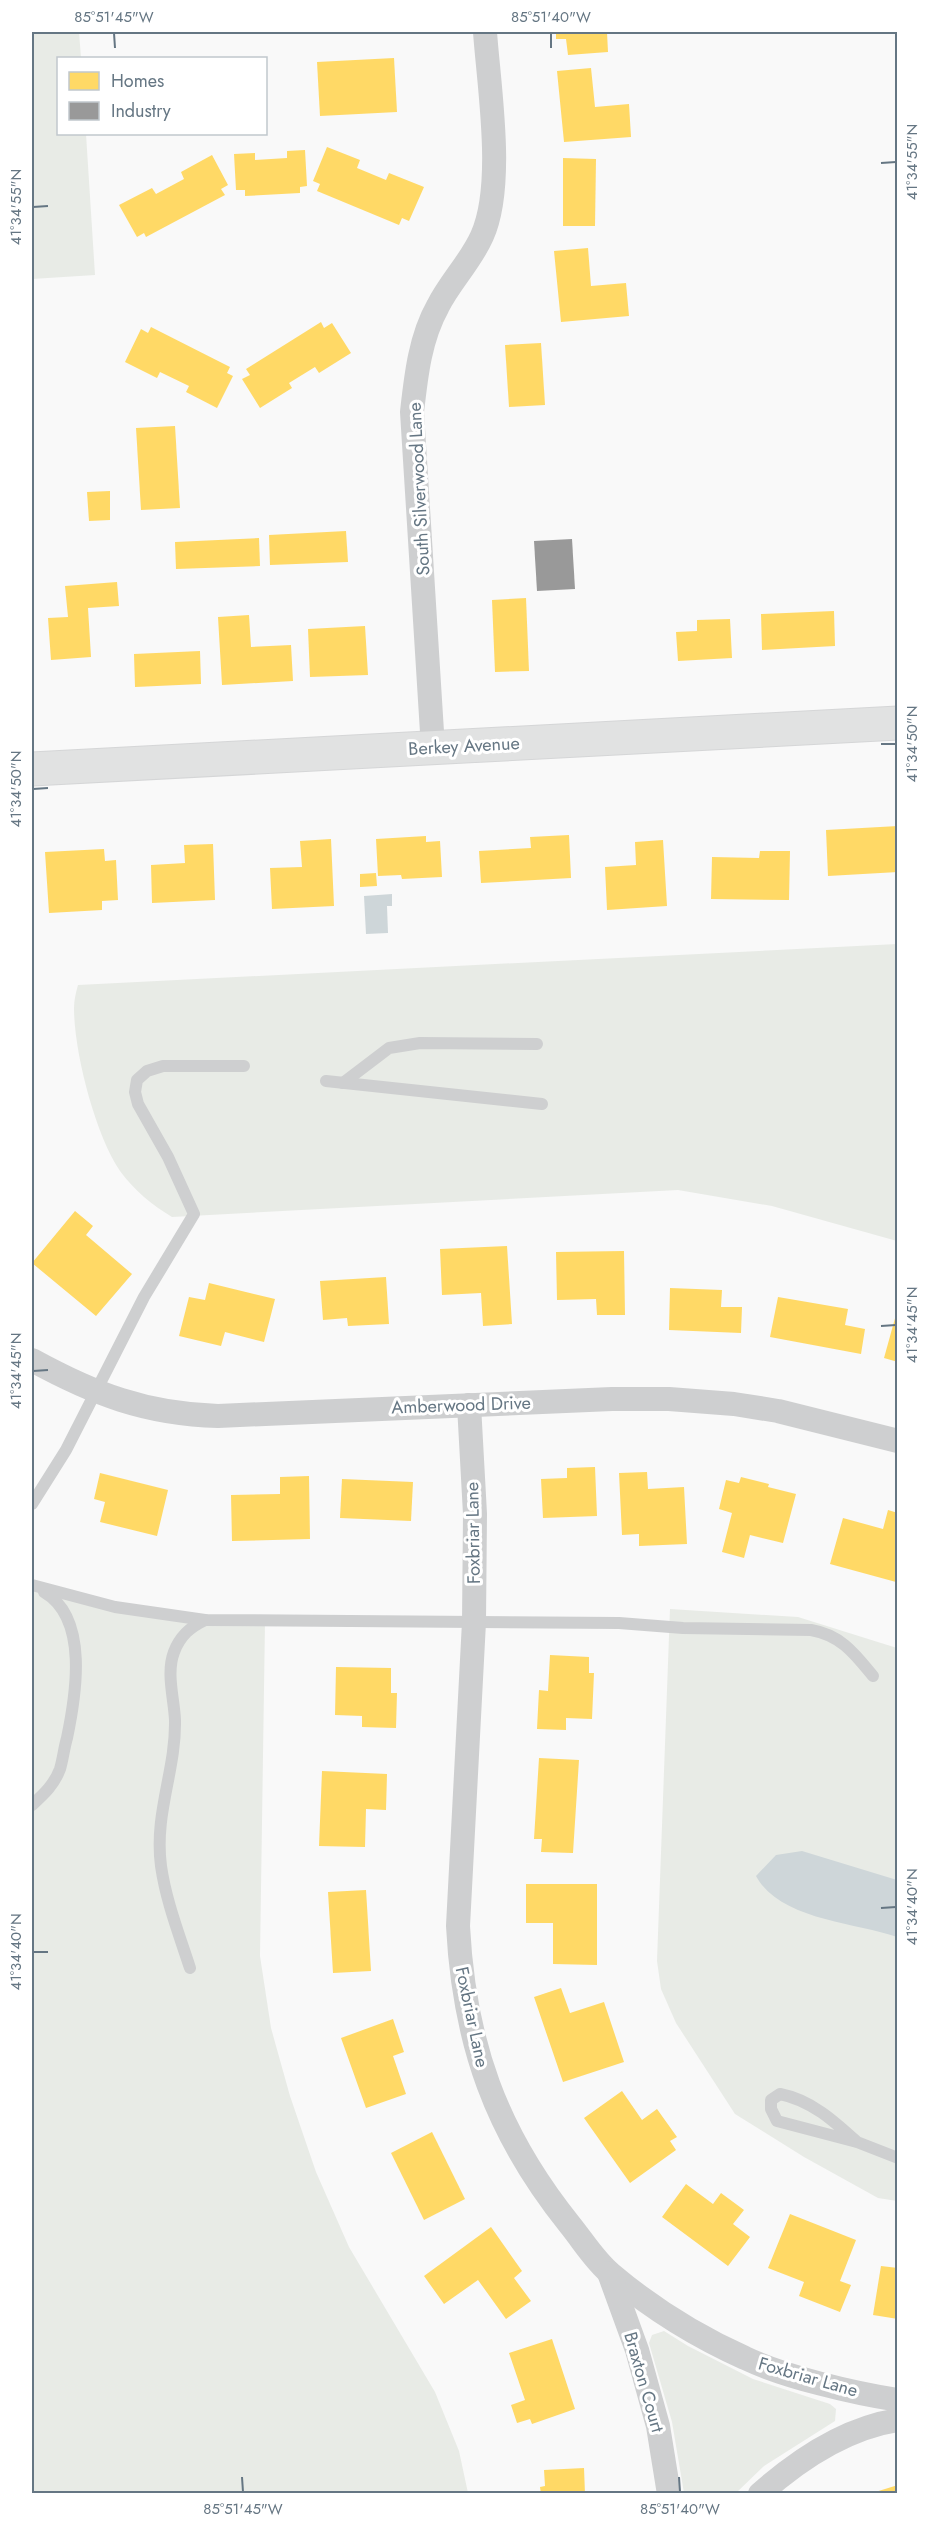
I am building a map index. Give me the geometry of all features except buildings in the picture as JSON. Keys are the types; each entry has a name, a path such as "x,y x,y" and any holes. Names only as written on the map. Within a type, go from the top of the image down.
{"street":[{"name":"South Silverwood Lane","path":"433,748 412,412 416,373 425,336 437,306 482,236 490,206 494,180 485,32"},
{"name":"Berkey Avenue","path":"32,769 897,723"},
{"name":"Amberwood Drive","path":"32,1360 95,1391 160,1411 193,1415 218,1416 612,1399 701,1400 778,1411 897,1441"},
{"name":"Foxbriar Lane","path":"469,1405 475,1514 474,1622 458,1926 460,1970 469,2018 483,2070 501,2117 523,2160 550,2200 609,2273 651,2304 746,2359 806,2379 897,2400"},
{"name":"Braxton Court","path":"609,2273 637,2350 658,2426 669,2493"},
{"path":"760,2493 814,2452 847,2436 897,2420"}],"lane":[{"path":"342,1083 388,1048 420,1043 537,1044"},
{"path":"32,1504 66,1450 144,1297 194,1214 168,1157 138,1104 135,1092 137,1080 147,1071 163,1066 244,1066"},
{"path":"326,1081 542,1104"},
{"path":"32,1585 115,1608 205,1620 619,1623 683,1628 811,1630 827,1633 850,1647 873,1676"},
{"path":"32,1585 54,1598 63,1611 73,1636 76,1669 71,1719 60,1769 48,1791 32,1805"},
{"path":"190,1968 166,1892 161,1864 159,1829 174,1741 175,1721 171,1680 173,1654 180,1638 192,1626 205,1620"},
{"path":"857,2142 819,2110 798,2097 780,2094 771,2100 771,2109 777,2121 857,2142 897,2158"}],"shaded area":[{"path":"32,32 79,32 81,57 57,57 57,135 86,135 95,275 32,279"},
{"path":"392,894 392,906 387,906 388,933 366,934 364,896"},
{"path":"897,944 897,1241 772,1206 678,1190 172,1217 137,1191 125,1178 111,1155 94,1115 82,1069 75,1026 74,1005 78,985"},
{"path":"32,1585 115,1607 265,1622 260,1956 271,2028 290,2096 316,2172 349,2247 435,2392 459,2451 468,2493 32,2493"},
{"path":"670,1609 798,1617 897,1648 897,2201 878,2198 804,2157 735,2114 676,2023 661,1989 657,1961"},
{"path":"802,1851 897,1880 897,1937 800,1911 767,1891 756,1876 776,1855"},
{"path":"664,2331 688,2346 753,2379 830,2404 836,2409 835,2421 764,2466 736,2493 684,2493 672,2422 649,2343 652,2335"}]}
